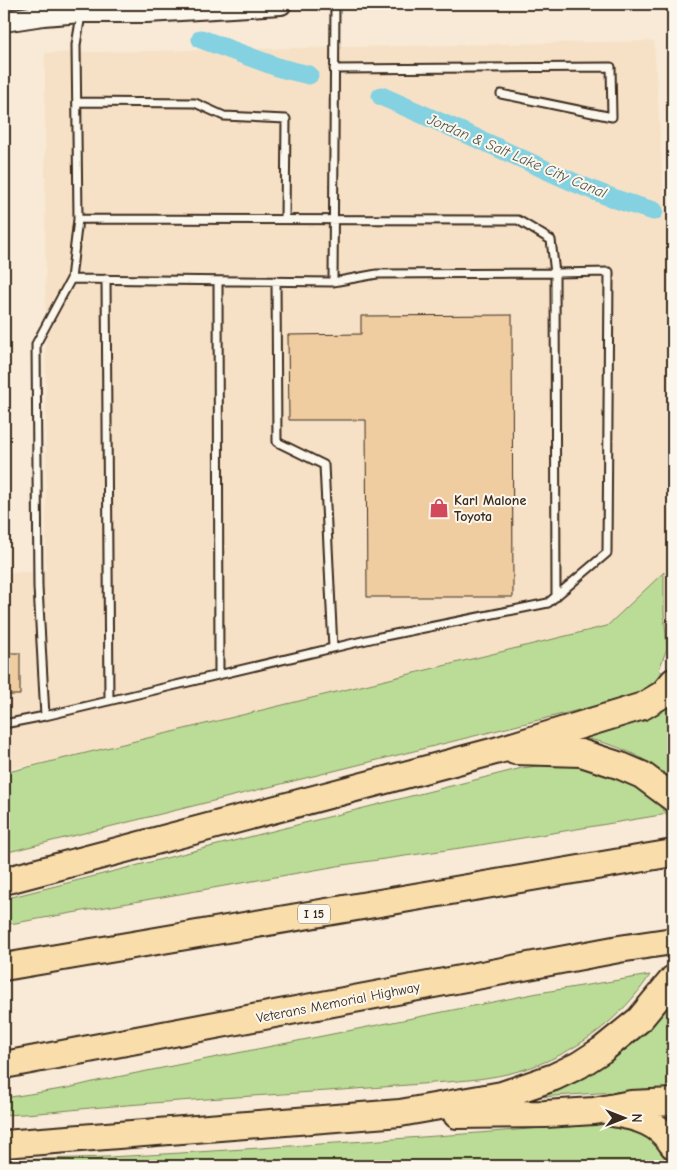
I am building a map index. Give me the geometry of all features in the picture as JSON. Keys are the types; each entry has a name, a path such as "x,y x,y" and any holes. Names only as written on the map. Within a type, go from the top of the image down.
{"highway":[{"path":"4,881 499,750 643,706 663,694 673,682"},
{"path":"499,750 581,753 642,775 673,798"},
{"name":"I 15","path":"4,967 673,853"},
{"name":"Veterans Memorial Highway","path":"4,1065 619,949 673,941"},
{"path":"4,1144 400,1113 502,1095 528,1087 571,1069 602,1050 621,1036 644,1014 673,980"},
{"path":"400,1113 497,1115 594,1111 631,1104 673,1102"},
{"path":"594,1111 642,1119 661,1130 673,1145"}],"main road":[{"path":"4,21 42,15 82,12 147,12 281,4"}],"lane":[{"path":"333,282 335,4"},
{"path":"45,716 38,587 36,344 71,278 78,219 76,45 82,12"},
{"path":"334,69 611,67 612,117 501,94"},
{"path":"76,102 195,104 224,116 286,119 284,219"},
{"path":"78,219 518,220 551,240 555,273 556,597"},
{"path":"4,724 333,648 548,603 607,553 609,272 377,274 333,282 71,278"},
{"path":"106,279 109,701"},
{"path":"218,281 219,675"},
{"path":"276,281 277,442 324,466 333,648"}],"shaded area":[{"path":"654,41 672,324 673,641 4,770 4,573 46,571 45,53"}],"green space":[{"path":"664,572 664,612 667,648 659,670 663,673 651,686 631,697 4,853 4,773 607,626"},
{"path":"673,696 673,780 649,763 625,750 599,741 569,736"},
{"path":"552,764 585,767 615,776 642,792 667,814 474,846 343,865 4,925 4,899 522,768"},
{"path":"650,975 625,1007 594,1034 559,1055 510,1073 447,1082 4,1115 4,1098 68,1088 538,993"},
{"path":"673,994 673,1088 539,1097 538,1095"},
{"path":"613,1124 649,1135 665,1153 664,1160 666,1166 4,1166 4,1161 204,1152"}],"building":[{"name":"Karl Malone Toyota","path":"512,315 513,597 367,597 366,420 289,420 288,335 361,334 361,316"},
{"path":"4,653 20,653 20,695 4,695"}],"waterway":[{"name":"Jordan & Salt Lake City Canal","path":"201,39 280,68 309,75"},
{"name":"Jordan & Salt Lake City Canal","path":"381,96 572,182 612,198 654,211"}],"place":[{"name":"Karl Malone Toyota","path":"439,508"}]}
